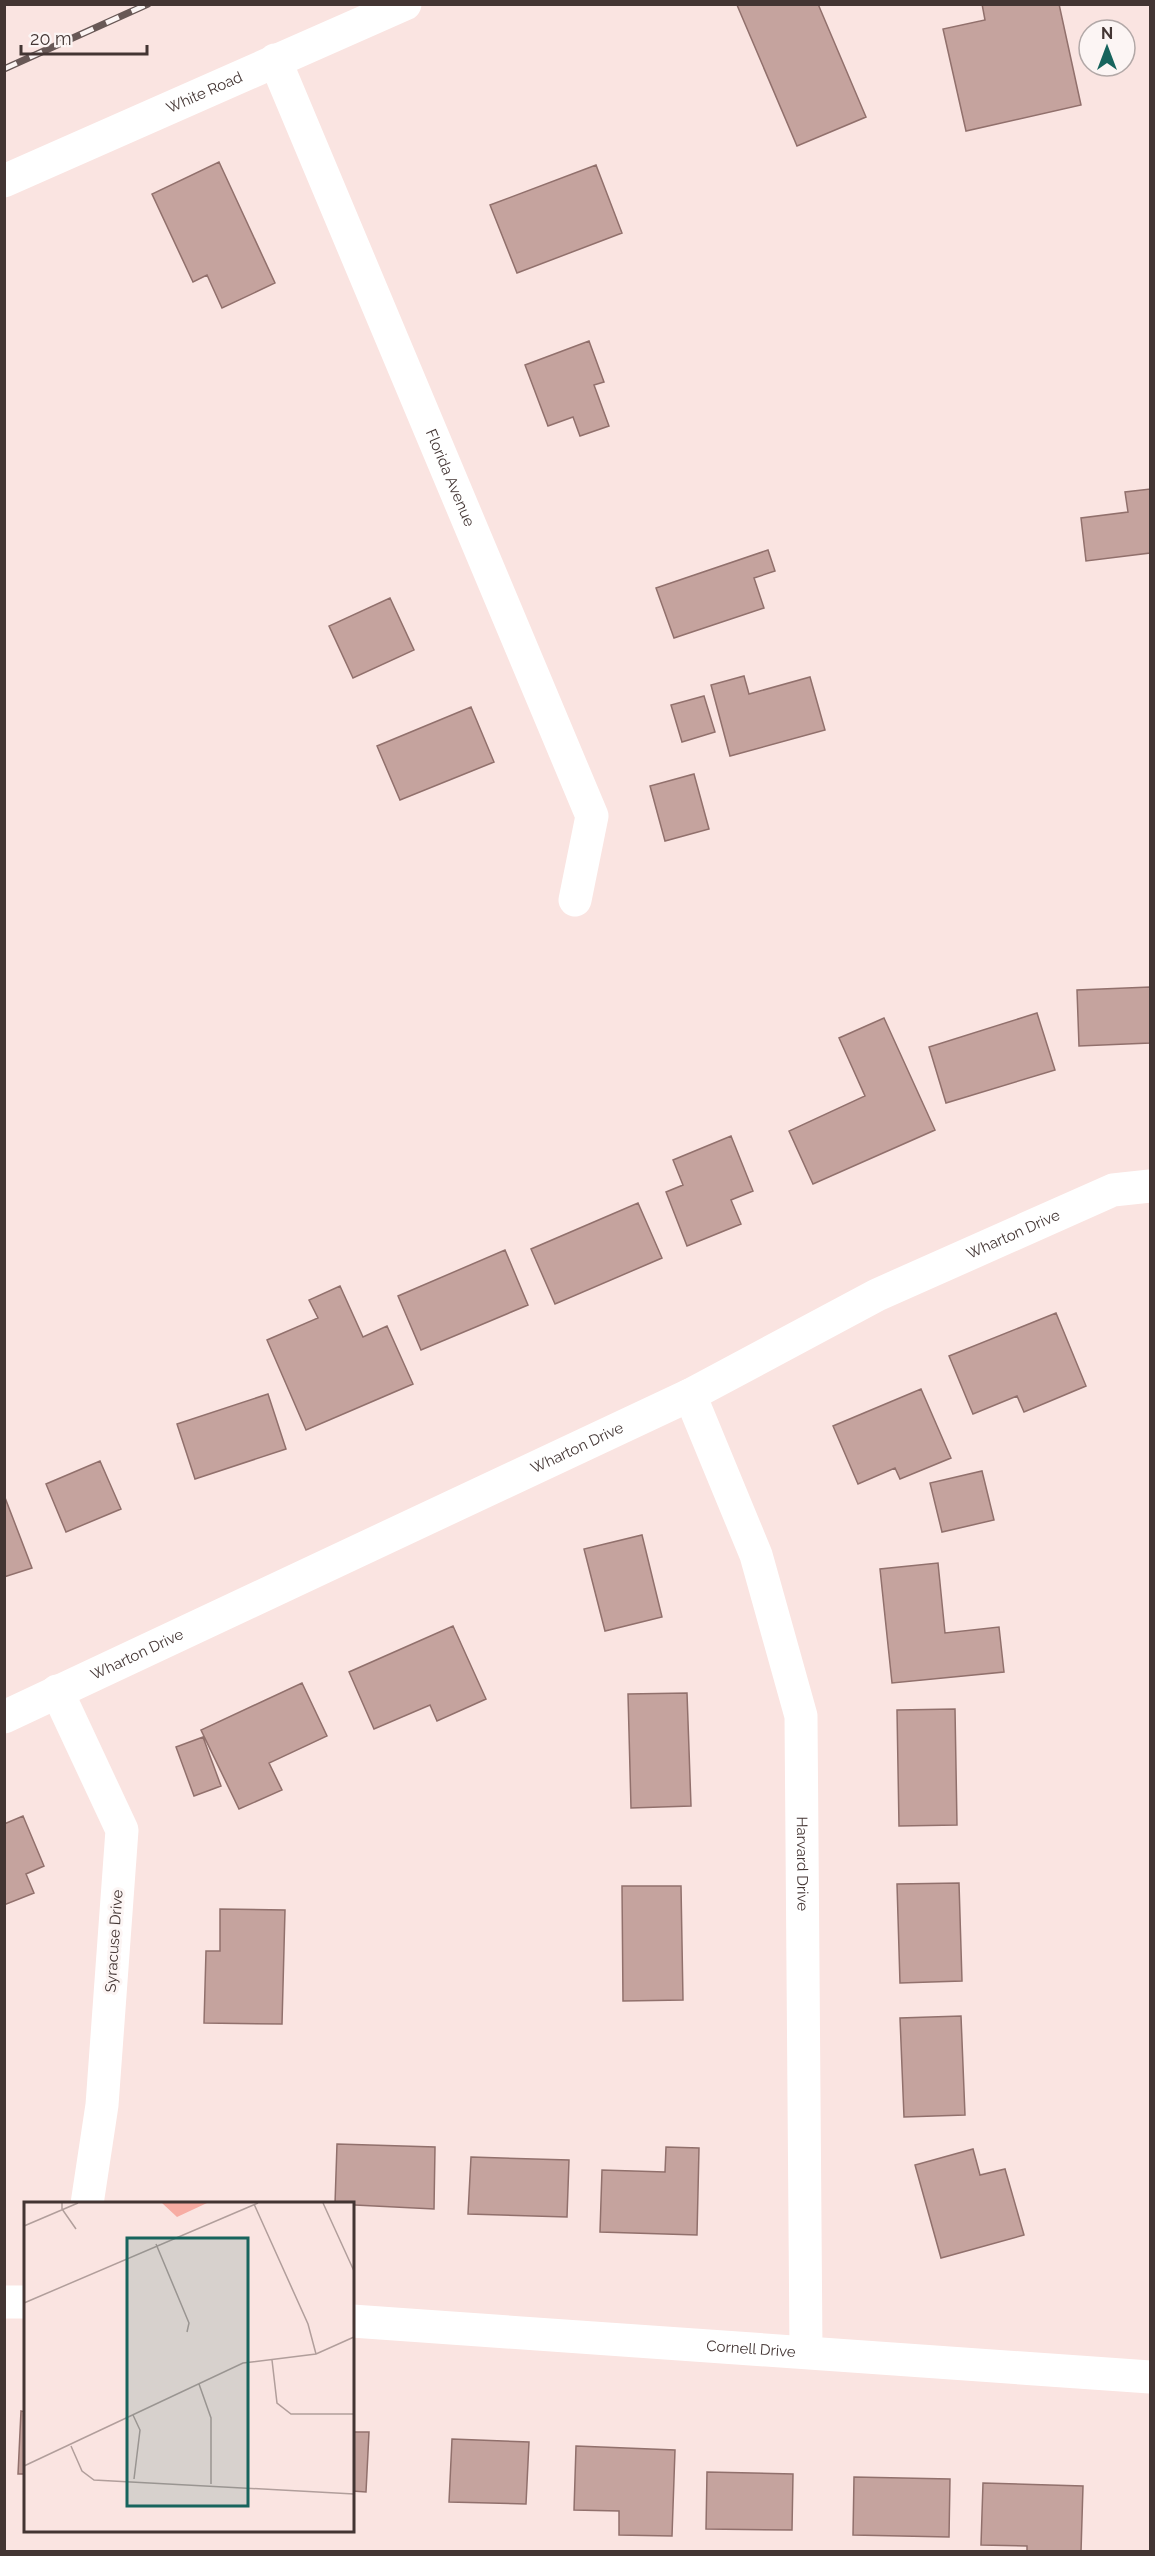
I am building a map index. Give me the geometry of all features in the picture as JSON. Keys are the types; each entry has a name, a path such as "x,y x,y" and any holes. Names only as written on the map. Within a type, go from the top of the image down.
{"street":[{"name":"White Road","path":"4,181 405,4"},
{"name":"Florida Avenue","path":"275,60 592,816 575,900"},
{"name":"Wharton Drive","path":"4,1717 690,1395 877,1295 1113,1190 1150,1186"},
{"name":"Harvard Drive","path":"690,1395 756,1555 801,1716 806,2351"},
{"name":"Syracuse Drive","path":"57,1691 122,1830 102,2105 87,2202"},
{"path":"4,2302 24,2302"},
{"name":"Cornell Drive","path":"354,2321 806,2351 1150,2377"}],"building":[{"path":"818,4 866,117 797,146 737,5"},
{"path":"982,4 1059,4 1081,105 966,131 943,29 985,20"},
{"path":"219,162 275,283 222,308 207,275 193,282 152,194"},
{"path":"596,165 622,233 517,273 490,205"},
{"path":"589,341 604,382 594,385 609,426 580,436 573,417 548,426 525,365"},
{"path":"1150,489 1150,553 1086,561 1081,518 1128,512 1125,492"},
{"path":"768,550 775,571 754,578 764,608 674,638 656,588"},
{"path":"390,598 414,650 353,678 329,626"},
{"path":"744,676 749,694 810,677 825,730 730,756 711,685"},
{"path":"704,696 715,732 682,742 671,705"},
{"path":"471,707 494,762 400,800 377,746"},
{"path":"694,774 709,829 665,841 650,786"},
{"path":"1150,987 1150,1043 1079,1046 1077,990"},
{"path":"1037,1013 1055,1070 946,1103 929,1047"},
{"path":"884,1018 935,1130 813,1184 789,1131 865,1096 839,1038"},
{"path":"731,1136 753,1191 731,1200 741,1224 687,1246 666,1192 683,1185 673,1160"},
{"path":"638,1203 662,1258 555,1304 531,1249"},
{"path":"505,1250 528,1305 421,1350 398,1296"},
{"path":"340,1286 363,1337 387,1326 413,1384 306,1430 267,1340 318,1318 309,1300"},
{"path":"1056,1313 1086,1386 1024,1412 1017,1396 973,1414 949,1356"},
{"path":"921,1389 951,1458 900,1479 895,1468 858,1484 833,1426"},
{"path":"268,1394 286,1449 195,1479 177,1424"},
{"path":"100,1461 121,1509 66,1532 46,1484"},
{"path":"982,1471 994,1520 942,1532 930,1483"},
{"path":"4,1495 32,1568 4,1577"},
{"path":"642,1535 662,1617 605,1631 584,1549"},
{"path":"938,1563 945,1633 999,1627 1004,1672 892,1683 880,1569"},
{"path":"453,1626 486,1699 437,1721 430,1705 374,1729 349,1672"},
{"path":"302,1683 327,1736 269,1763 282,1790 239,1809 201,1730"},
{"path":"687,1693 691,1806 631,1808 628,1694"},
{"path":"955,1709 957,1825 899,1826 897,1710"},
{"path":"203,1737 221,1786 194,1796 176,1747"},
{"path":"23,1816 44,1866 26,1874 34,1893 4,1905 4,1824"},
{"path":"959,1883 962,1981 900,1983 897,1884"},
{"path":"622,1886 681,1886 683,2000 623,2001"},
{"path":"220,1909 285,1910 282,2024 204,2023 206,1951 220,1951"},
{"path":"961,2016 965,2115 904,2117 900,2018"},
{"path":"337,2144 435,2147 434,2209 335,2202"},
{"path":"666,2147 699,2148 697,2235 600,2232 602,2170 665,2172"},
{"path":"973,2149 980,2175 1005,2169 1024,2235 941,2258 915,2165"},
{"path":"471,2157 569,2160 567,2217 468,2214"},
{"path":"21,2411 24,2412 24,2474 18,2474"},
{"path":"354,2432 369,2432 366,2492 354,2491"},
{"path":"452,2439 529,2442 526,2504 449,2502"},
{"path":"576,2446 675,2450 672,2536 619,2535 619,2511 574,2510"},
{"path":"707,2472 793,2474 792,2530 706,2529"},
{"path":"854,2477 950,2479 949,2537 853,2535"},
{"path":"983,2483 1083,2486 1081,2552 1027,2552 1027,2546 981,2545"}],"railway":[{"path":"4,69 148,4"}]}
